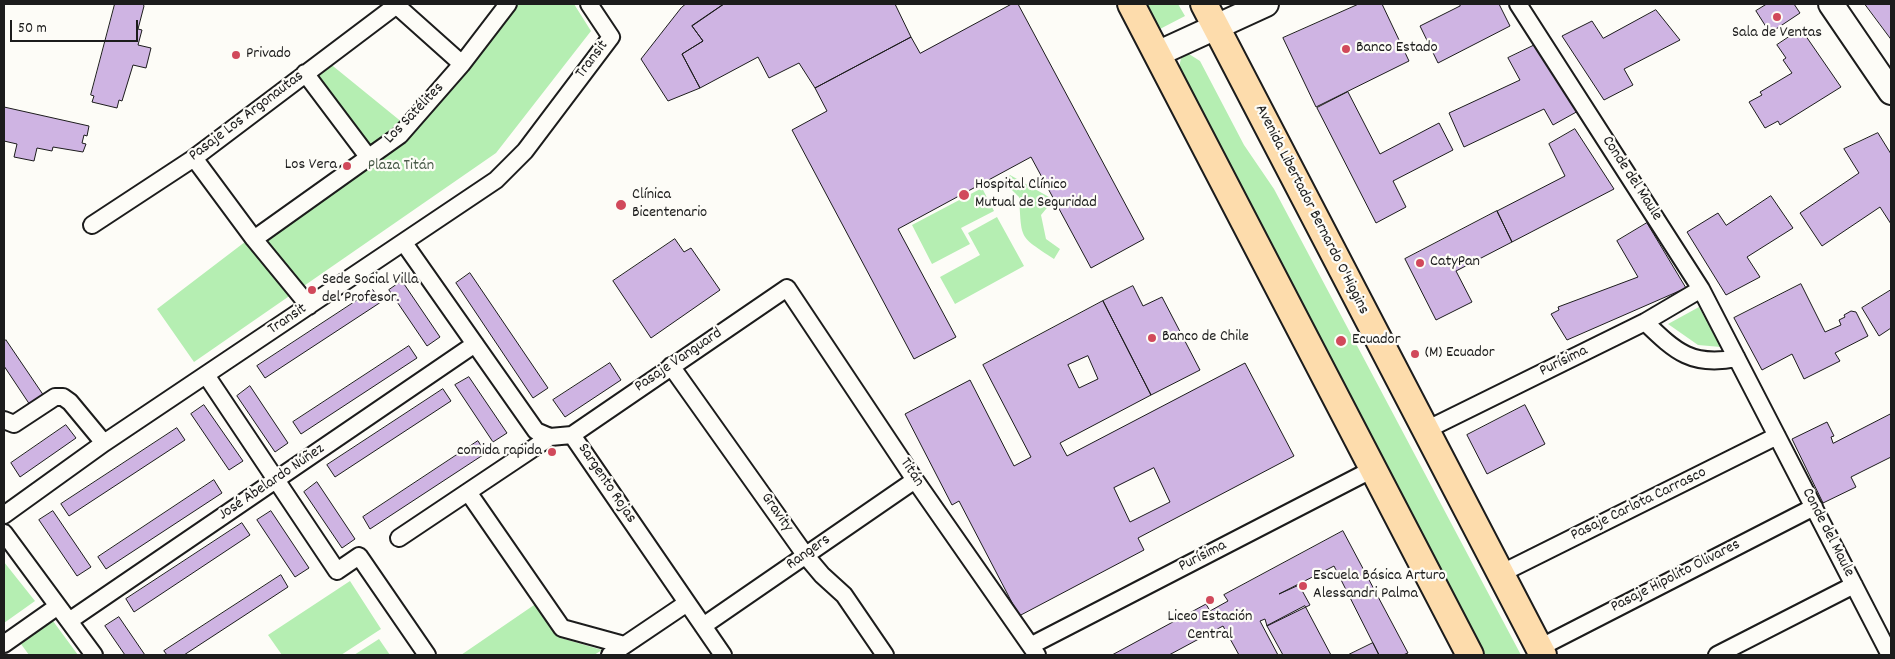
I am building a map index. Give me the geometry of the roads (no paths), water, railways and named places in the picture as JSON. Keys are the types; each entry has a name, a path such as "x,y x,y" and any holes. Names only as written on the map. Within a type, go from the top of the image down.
{"main road":[{"path":"1131,4 1470,655"},
{"path":"1157,54 1210,15 1266,4"},
{"path":"1831,4 1891,92"},
{"name":"Avenida Libertador Bernardo O'Higgins","path":"1210,15 1541,651"}],"street":[{"path":"397,4 462,64"},
{"name":"Pasaje Los Argonautas","path":"92,225 194,158 397,4"},
{"name":"Los Satélites","path":"254,239 400,135 462,64 508,4"},
{"name":"Transit","path":"4,515 104,443 496,180 515,162 611,37 589,4"},
{"name":"Conde del Maule","path":"1518,4 1701,289 1890,655"},
{"path":"305,73 369,158"},
{"path":"194,158 254,239 309,306"},
{"path":"404,243 536,431 550,437"},
{"name":"Pasaje Vanguard","path":"572,435 787,288"},
{"name":"Titán","path":"787,288 915,480 1035,650"},
{"name":"Purísima","path":"1426,430 1644,322 1701,289"},
{"path":"1644,322 1667,342 1695,359 1719,362 1737,358"},
{"name":"José Abelardo Núñez","path":"69,621 475,344"},
{"name":"Gravity","path":"671,366 806,556 822,575 844,595 885,655"},
{"path":"206,375 338,570 359,556 427,655"},
{"path":"4,420 14,424 55,397 63,397 70,402 104,443"},
{"name":"Sargento Rojas","path":"550,437 572,435 723,655"},
{"name":"Pasaje Carlota Carrasco","path":"1500,574 1777,436"},
{"path":"399,538 550,437"},
{"name":"Purísima","path":"1035,650 1373,469"},
{"name":"Rangers","path":"703,626 915,480"},
{"path":"468,492 562,628 624,645"},
{"name":"Pasaje Hipolito Olivares","path":"1541,651 1814,507"},
{"path":"4,533 94,655"},
{"path":"1717,655 1854,585"},
{"path":"610,655 687,603"},
{"path":"4,644 58,606"}],"place":[{"name":"Sala de Ventas","path":"1777,17"},
{"name":"Banco Estado","path":"1346,49"},
{"name":"Privado","path":"236,55"},
{"name":"Los Vera","path":"347,166"},
{"name":"Hospital Clínico Mutual de Seguridad","path":"964,195"},
{"name":"Clínica Bicentenario","path":"621,205"},
{"name":"CatyPan","path":"1420,263"},
{"name":"Sede Social Villa del Profesor.","path":"312,290"},
{"name":"Banco de Chile","path":"1152,338"},
{"name":"Ecuador","path":"1341,341"},
{"name":"(M) Ecuador","path":"1415,354"},
{"name":"comida rapida","path":"552,452"},
{"name":"Escuela Básica Arturo Alessandri Palma","path":"1303,586"},
{"name":"Liceo Estación Central","path":"1210,600"}],"park label":[{"name":"Plaza Titán","path":"401,167"}]}
